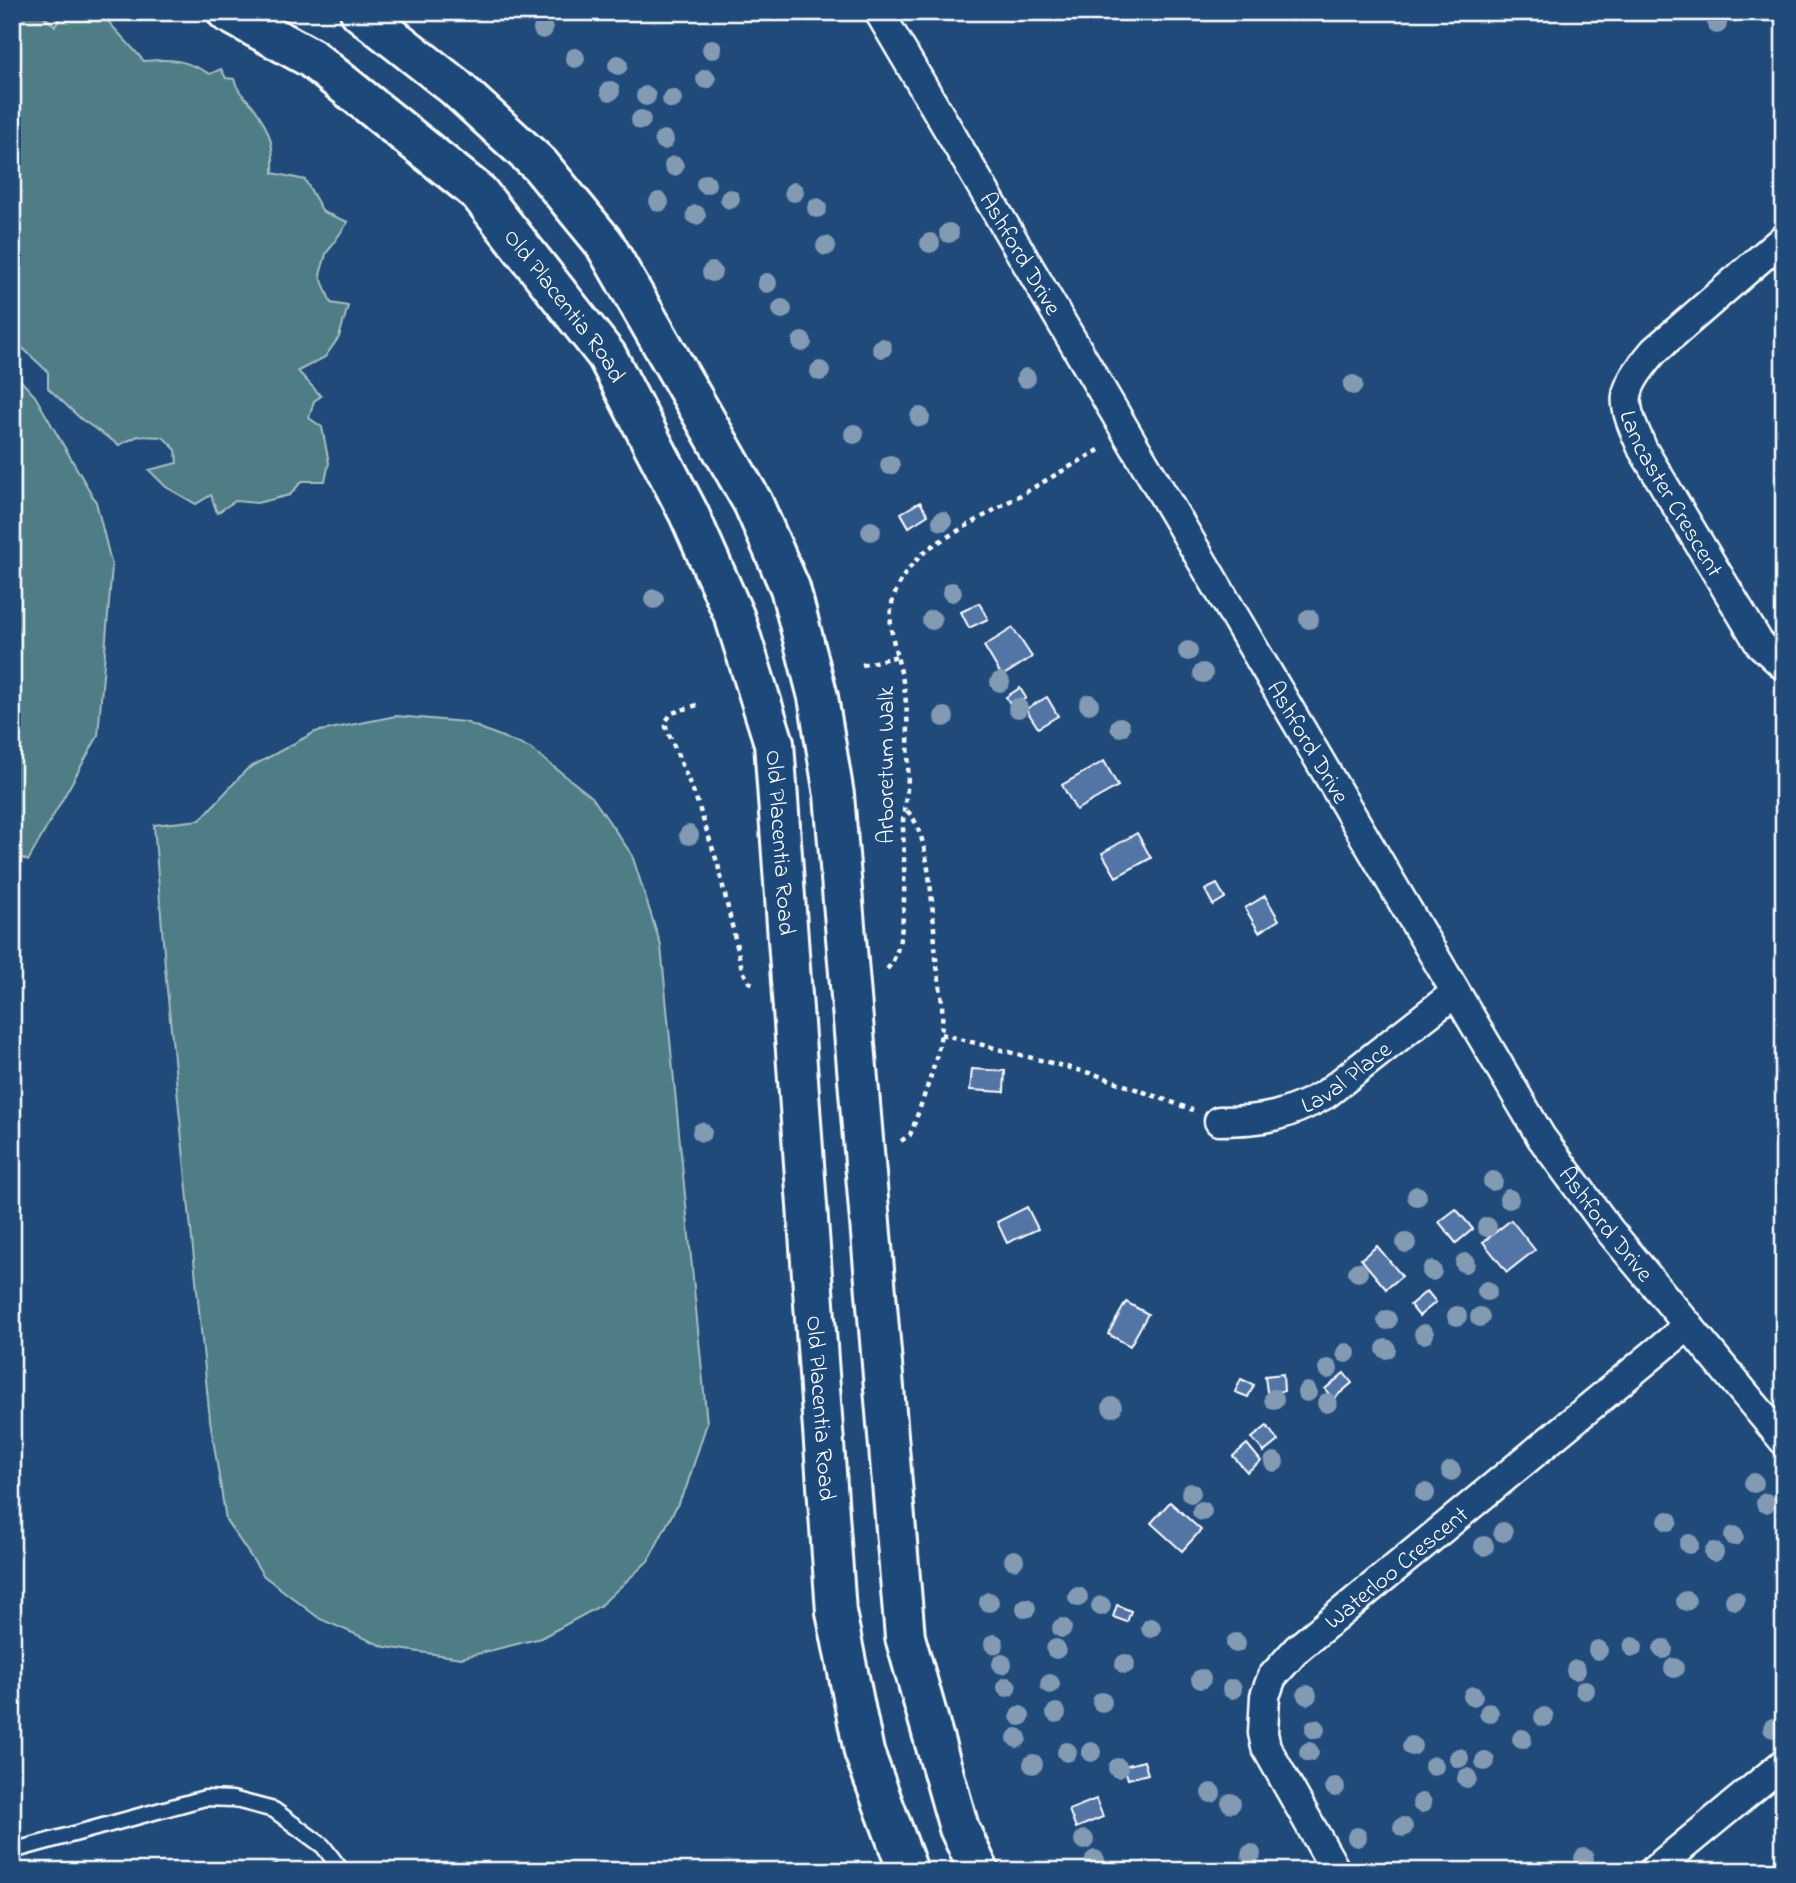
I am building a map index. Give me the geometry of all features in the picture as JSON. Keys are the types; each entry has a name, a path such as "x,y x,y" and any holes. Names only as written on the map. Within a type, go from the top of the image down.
{"main road":[{"name":"Old Placentia Road","path":"227,12 311,58 479,193 607,356 689,514 735,618 774,743 836,1612 864,1752 908,1871"},
{"path":"360,12 454,86 540,165 604,243 753,503 790,588 818,697 834,795 905,1637 959,1828 979,1871"}],"street":[{"name":"Ashford Drive","path":"879,12 1541,1137 1610,1231 1784,1441"},
{"name":"Lancaster Crescent","path":"1784,238 1654,351 1636,372 1625,400 1630,422 1643,450 1759,643 1784,666"},
{"name":"Laval Place","path":"1219,1121 1261,1119 1286,1114 1308,1104 1326,1094 1455,993"},
{"name":"Waterloo Crescent","path":"1336,1871 1266,1747 1262,1714 1272,1677 1297,1649 1689,1325"},
{"path":"1653,1871 1784,1763"}],"lane":[{"path":"12,1851 205,1798 232,1799 274,1810 323,1846 342,1871"}],"path":[{"name":"Arboretum Walk","path":"880,972 893,962 901,929 908,774 906,714 891,625 894,597 902,579 926,551 1099,450"},
{"path":"862,665 898,656"},
{"path":"697,705 672,713 666,721 666,727 696,798 718,866 742,969 749,982 762,985"},
{"path":"893,1142 905,1139 914,1125 941,1034 941,994 930,879 918,829 914,818 905,808"},
{"path":"941,1034 1116,1081 1219,1121"}],"green space":[{"path":"12,12 40,13 55,26 64,12 89,12 106,19 144,61 178,61 210,74 221,69 226,78 234,79 265,126 272,147 273,173 305,180 323,212 348,222 326,254 320,275 331,303 348,306 339,337 325,357 298,371 321,396 314,401 309,418 322,427 329,463 325,481 302,481 290,495 257,503 235,501 217,513 211,495 196,504 166,487 149,470 177,463 176,450 163,437 138,436 119,445 81,419 48,388 48,372 12,338"},
{"path":"12,371 35,396 96,502 112,566 98,736 28,861 12,853"},
{"path":"396,716 465,722 530,748 592,797 632,855 661,946 707,1423 686,1488 648,1561 600,1606 541,1638 461,1658 385,1647 320,1619 264,1576 226,1520 210,1420 166,979 154,825 200,820 247,769 315,732"}],"building":[{"path":"920,502 928,515 909,527 901,513"},
{"path":"979,603 988,619 969,628 961,612"},
{"path":"1013,628 1032,657 1002,676 984,646"},
{"path":"1020,688 1026,698 1012,707 1006,697"},
{"path":"1047,697 1058,716 1038,728 1026,709"},
{"path":"1104,761 1118,786 1076,810 1062,785"},
{"path":"1137,833 1151,858 1116,877 1102,853"},
{"path":"1217,884 1225,898 1213,905 1205,890"},
{"path":"1265,896 1279,920 1259,932 1245,908"},
{"path":"972,1069 1005,1071 1004,1092 970,1090"},
{"path":"1027,1207 1038,1229 1007,1243 997,1222"},
{"path":"1456,1209 1473,1229 1456,1243 1439,1222"},
{"path":"1511,1220 1535,1250 1507,1272 1483,1242"},
{"path":"1377,1246 1402,1276 1386,1289 1361,1259"},
{"path":"1427,1291 1436,1302 1419,1316 1410,1305"},
{"path":"1126,1302 1148,1314 1130,1346 1108,1334"},
{"path":"1344,1373 1352,1383 1333,1399 1325,1389"},
{"path":"1283,1374 1284,1391 1267,1392 1265,1376"},
{"path":"1241,1379 1254,1385 1248,1397 1235,1392"},
{"path":"1267,1426 1278,1441 1264,1452 1252,1438"},
{"path":"1247,1444 1261,1461 1247,1472 1233,1456"},
{"path":"1170,1502 1201,1530 1182,1551 1151,1523"},
{"path":"1117,1605 1131,1611 1127,1622 1113,1617"},
{"path":"1144,1761 1148,1774 1128,1779 1124,1766"},
{"path":"1096,1799 1103,1817 1076,1828 1069,1810"},
{"path":"277,1864 279,1871 256,1871"}]}
